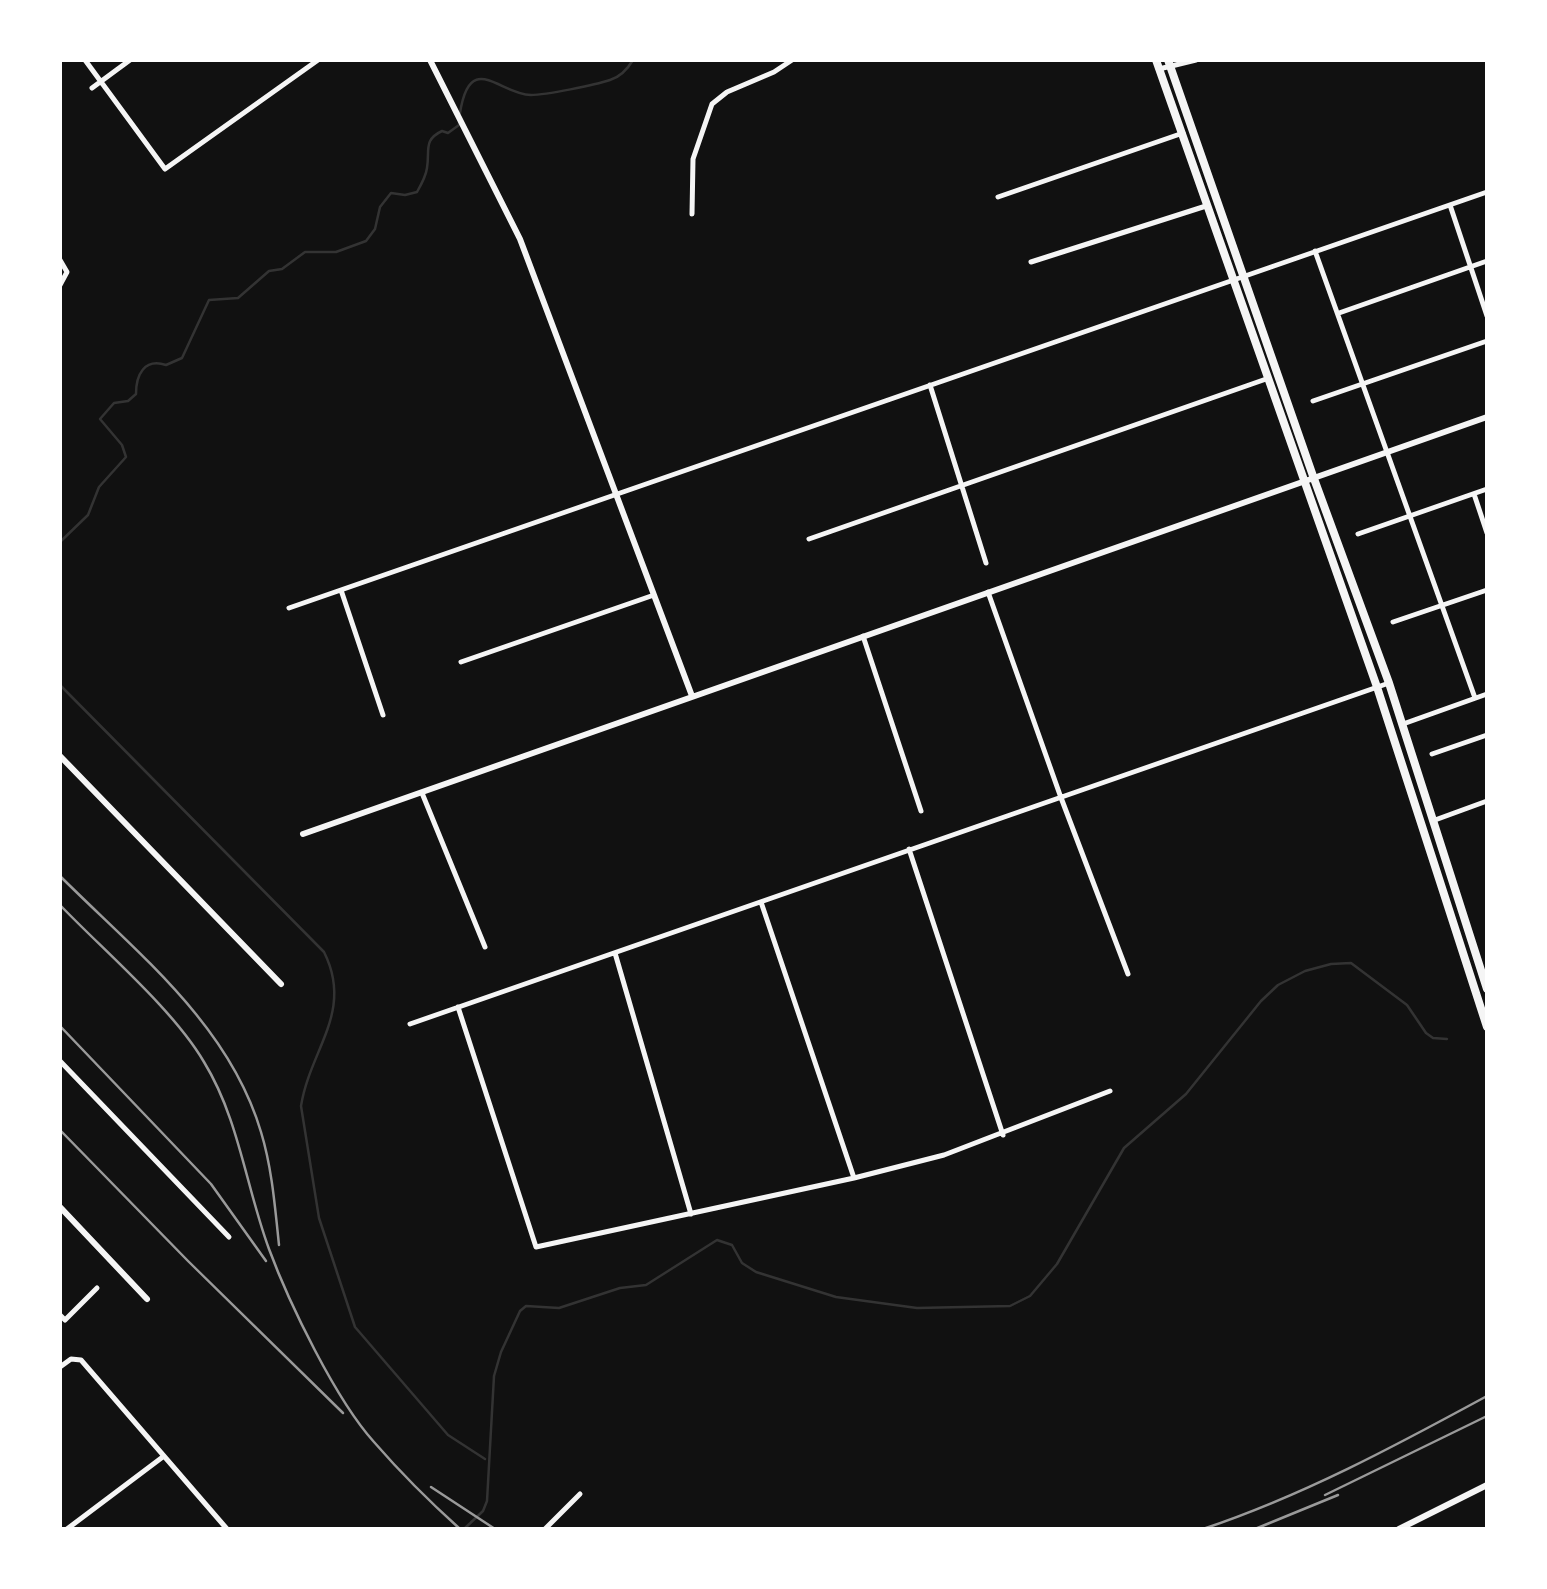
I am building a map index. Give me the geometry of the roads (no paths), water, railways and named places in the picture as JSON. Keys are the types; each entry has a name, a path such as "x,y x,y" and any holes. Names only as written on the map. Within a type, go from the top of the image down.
{"main road":[{"path":"1169,63 1313,476 1390,683 1487,989"},
{"path":"1158,65 1377,687 1487,1028"}],"street":[{"path":"85,60 165,169 318,60"},
{"path":"92,88 130,60"},
{"path":"430,60 520,239 692,696"},
{"path":"692,214 693,159 712,104 792,60"},
{"path":"1158,65 1196,60"},
{"path":"998,197 1182,133"},
{"path":"289,608 1487,192"},
{"path":"1450,204 1487,316"},
{"path":"1031,262 1209,205"},
{"path":"1316,251 1475,698"},
{"path":"60,260 67,272 60,285"},
{"path":"1338,314 1487,261"},
{"path":"1313,402 1487,341"},
{"path":"809,539 1269,378"},
{"path":"930,385 986,563"},
{"path":"303,834 1487,416"},
{"path":"1358,534 1487,489"},
{"path":"1474,494 1487,533"},
{"path":"341,590 383,715"},
{"path":"1393,622 1487,590"},
{"path":"988,592 1128,974"},
{"path":"461,662 654,595"},
{"path":"863,636 922,811"},
{"path":"410,1024 1390,683"},
{"path":"1403,724 1487,694"},
{"path":"1432,754 1487,735"},
{"path":"60,756 282,984"},
{"path":"422,792 486,947"},
{"path":"1434,820 1487,801"},
{"path":"909,850 1003,1135"},
{"path":"761,902 854,1178"},
{"path":"615,953 691,1214"},
{"path":"458,1007 536,1247 944,1155 1110,1091"},
{"path":"60,1062 230,1237"},
{"path":"60,1207 148,1299"},
{"path":"60,1315 65,1320 97,1288"},
{"path":"60,1367 72,1359 81,1360 227,1529"},
{"path":"67,1529 164,1456"},
{"path":"1399,1529 1487,1485"},
{"path":"545,1529 580,1494"}],"waterway":[{"path":"460,113 471,83 479,79 519,93 538,95 614,79 633,60"},
{"path":"60,542 88,515 99,487 126,457 122,445 100,419 114,403 128,401 136,394 138,380 147,366 166,365 182,358 209,300 238,298 269,271 282,269 305,252 336,252 366,241 375,229 380,207 391,193 417,192 426,171 432,138 442,131 448,133 459,121"},
{"path":"60,685 324,952 332,974 332,1012 301,1106 319,1218 355,1327 448,1435 485,1459"},
{"path":"464,1529 483,1511 487,1501 494,1376 501,1352 526,1306 559,1308 620,1288 646,1285 717,1240 732,1245 742,1263 756,1272 836,1297 917,1308 1010,1306 1030,1296 1057,1264 1124,1148 1186,1094 1278,985 1305,971 1351,963 1407,1005 1426,1033 1447,1039"}],"railway":[{"path":"60,876 177,992 227,1057 261,1132 279,1245"},
{"path":"60,905 156,1001 204,1062 226,1107 278,1271 329,1377 374,1442 460,1529"},
{"path":"60,1026 211,1184 266,1261"},
{"path":"60,1130 343,1413"},
{"path":"1203,1529 1312,1486 1487,1396"},
{"path":"1325,1495 1487,1416"},
{"path":"431,1487 495,1529"},
{"path":"1255,1529 1338,1495"}]}
